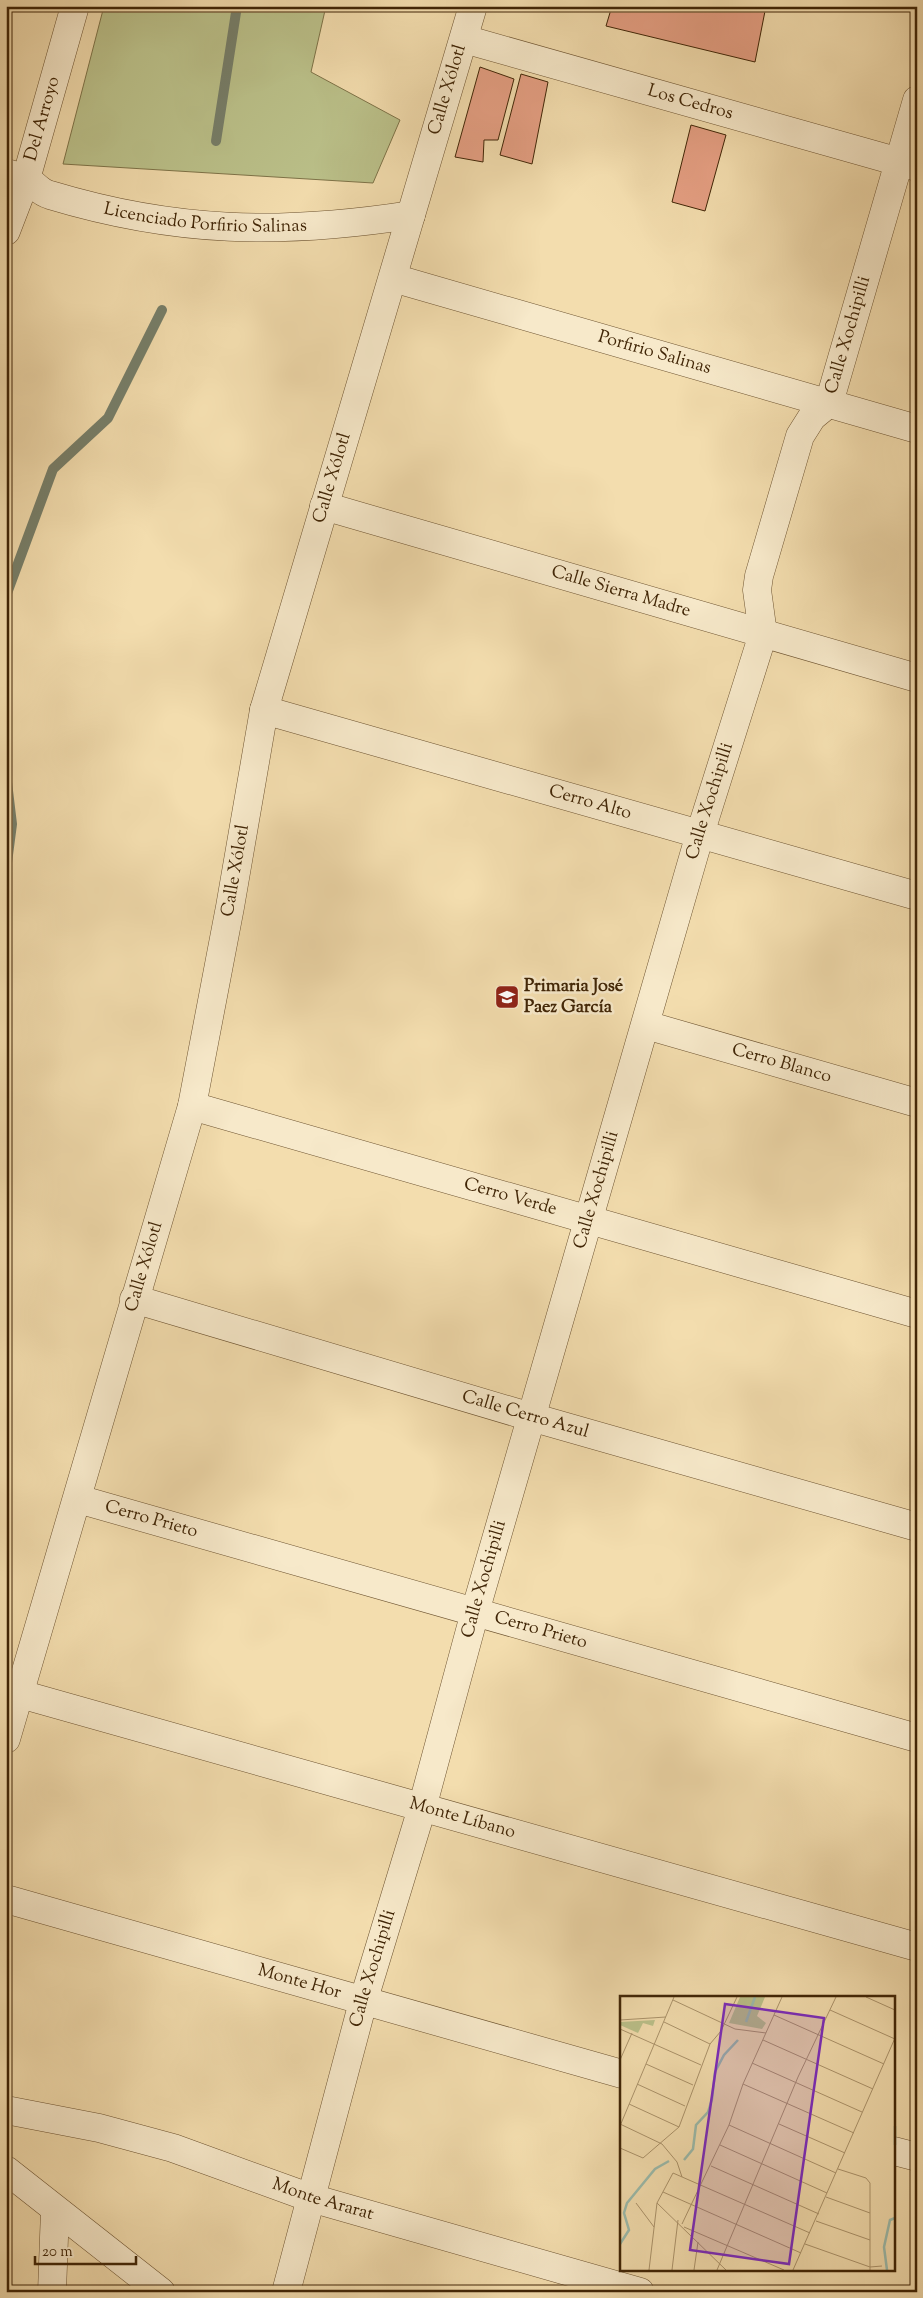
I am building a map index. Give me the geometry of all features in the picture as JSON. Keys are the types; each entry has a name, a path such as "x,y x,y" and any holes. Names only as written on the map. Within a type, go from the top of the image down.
{"street":[{"name":"Del Arroyo","path":"6,231 16,176 75,6"},
{"name":"Calle Xólotl","path":"6,1739 13,1693 78,1499 134,1299 192,1106 230,907 264,710 473,6"},
{"name":"Los Cedros","path":"464,38 908,164"},
{"name":"Calle Xochipilli","path":"286,2292 363,2002 422,1808 475,1612 531,1417 700,834 763,634 757,590 800,436 812,417 829,403 908,164 917,100"},
{"name":"Licenciado Porfirio Salinas","path":"16,176 46,194 119,214 185,225 246,229 306,228 411,215"},
{"name":"Porfirio Salinas","path":"393,278 917,429"},
{"name":"Calle Sierra Madre","path":"324,506 917,678"},
{"name":"Cerro Alto","path":"264,710 917,896"},
{"name":"Cerro Blanco","path":"646,1025 917,1103"},
{"name":"Cerro Verde","path":"192,1106 917,1314"},
{"name":"Calle Cerro Azul","path":"134,1299 531,1417 917,1527"},
{"name":"Cerro Prieto","path":"78,1499 917,1738"},
{"name":"Monte Líbano","path":"13,1693 917,1947"},
{"name":"Monte Hor","path":"6,1899 363,2002 620,2073"},
{"name":"Monte Ararat","path":"6,2110 99,2128 173,2148 310,2198 640,2292"},
{"path":"896,2152 917,2157"},
{"path":"6,2170 161,2292"},
{"path":"52,2292 55,2210"}],"green space":[{"path":"104,6 326,6 311,72 400,120 373,183 63,164"}],"building":[{"path":"612,6 766,6 755,62 606,26"},
{"path":"480,67 514,79 498,140 484,140 483,162 455,157"},
{"path":"521,74 548,82 532,164 500,155"},
{"path":"691,125 726,135 705,211 672,202"}],"waterway":[{"path":"216,141 237,6"},
{"path":"6,596 53,469 108,418 162,310"},
{"path":"6,774 12,824 6,870"}],"place":[{"name":"Primaria José Paez García","path":"507,997"}]}
